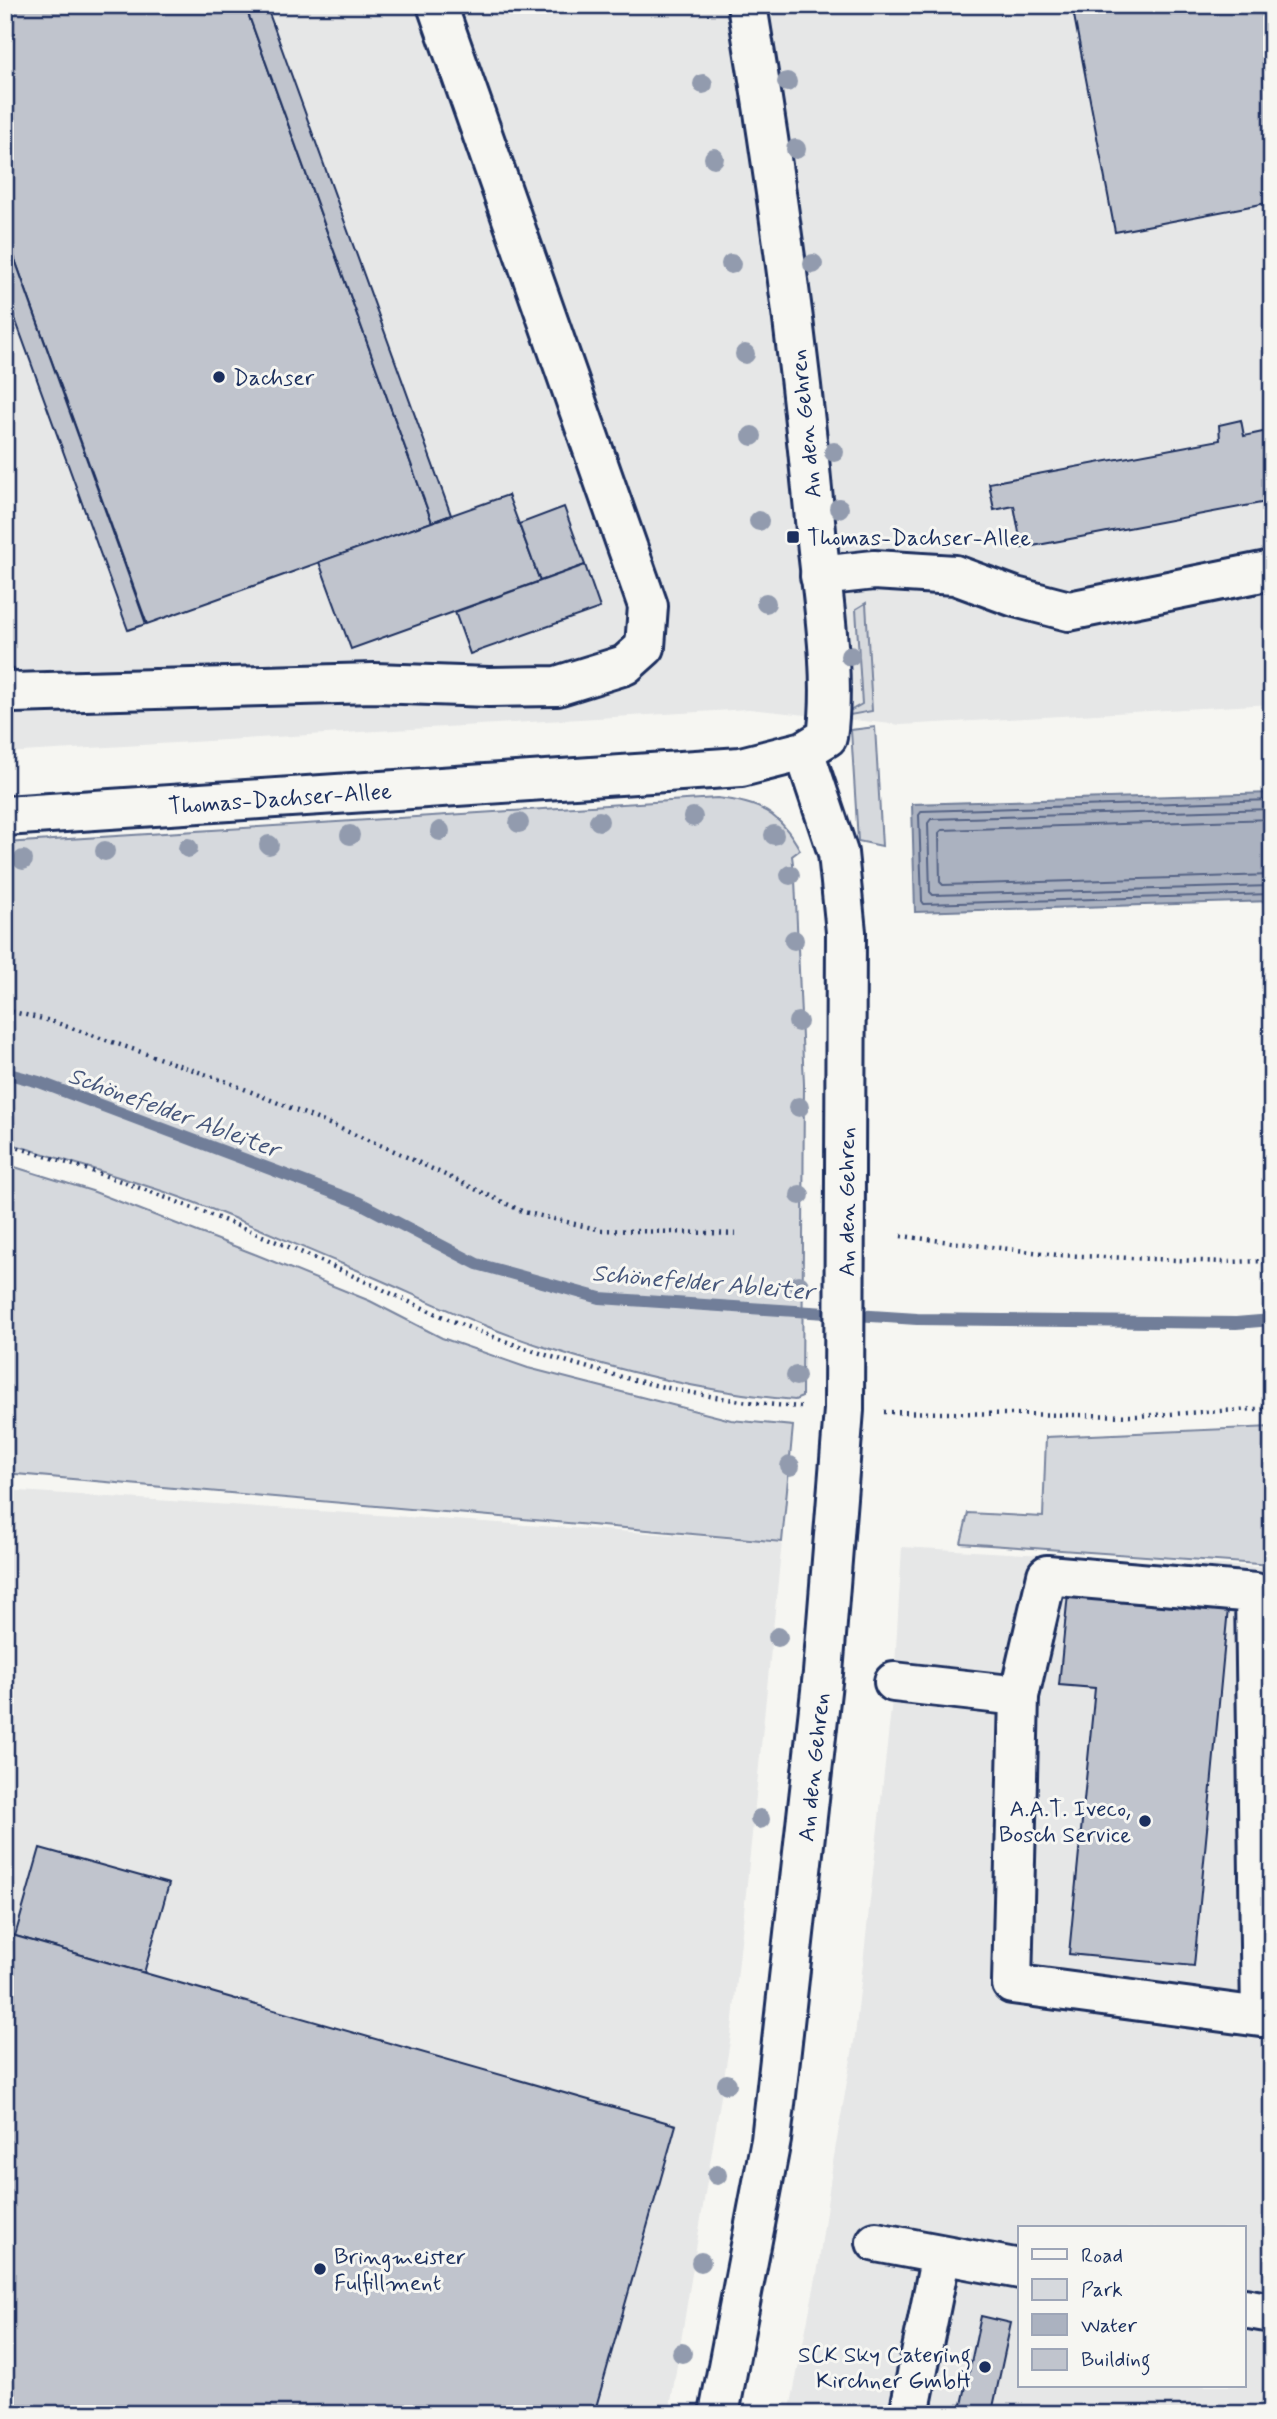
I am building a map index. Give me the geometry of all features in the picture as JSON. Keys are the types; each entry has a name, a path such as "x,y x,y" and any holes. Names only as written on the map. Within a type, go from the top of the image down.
{"street":[{"path":"5,688 12,693 374,683 557,687 625,665 645,647 648,607 437,5"},
{"name":"An den Gehren","path":"719,2414 771,2140 816,1747 843,1424 846,1257 846,932 838,853 804,751 827,737 831,702 800,379 779,204 747,5"},
{"path":"820,576 874,570 955,575 1015,597 1069,611 1272,570"},
{"name":"Thomas-Dachser-Allee","path":"5,816 741,767 804,751"},
{"path":"1046,1574 1255,1593 1261,2018 1012,1984 1019,1696 1046,1574"},
{"path":"894,1682 1019,1696"},
{"path":"876,2242 1018,2269"},
{"path":"909,2414 942,2255"},
{"path":"1246,2308 1272,2313"}],"path":[{"path":"5,1010 51,1021 225,1081 392,1150 524,1212 601,1230 741,1234"},
{"path":"5,1144 158,1195 284,1245 435,1313 501,1339 567,1361 714,1398 755,1404"},
{"path":"901,1236 1058,1255 1224,1262 1272,1261"},
{"path":"907,1413 1136,1416 1272,1408"}],"shaded area":[{"path":"5,5 1272,5 1272,704 901,725 749,709 5,753"},
{"path":"5,1490 782,1542 732,2029 669,2414 5,2414"},
{"path":"902,1547 1272,1568 1272,2414 789,2414 818,2268 855,2036 894,1682"}],"green space":[{"path":"866,603 872,711 850,715 848,712 862,704 856,609"},
{"path":"875,727 882,846 858,841 851,730"},
{"path":"717,798 756,806 767,812 784,827 800,850 792,856 804,1084 802,1397 795,1400 763,1397 699,1387 635,1373 541,1346 465,1317 207,1207 5,1142 5,843"},
{"path":"5,1164 92,1191 257,1255 370,1301 442,1338 528,1368 731,1420 793,1426 782,1542 5,1473"},
{"path":"1272,1427 1272,1565 961,1543 968,1513 1043,1517 1046,1437"}],"water":[{"path":"1272,793 1272,901 915,912 912,804"}],"building":[{"name":"Dachser","path":"5,5 245,5 432,522 147,624 5,232"},
{"path":"245,5 266,5 451,515 432,522"},
{"path":"1072,5 1272,5 1272,202 1115,232"},
{"path":"5,232 146,624 128,630 5,291"},
{"path":"1241,420 1244,436 1272,430 1272,501 1022,548 1014,506 994,510 989,483 1220,440 1219,425"},
{"path":"508,495 540,581 351,649 319,562"},
{"path":"564,507 585,565 540,581 519,524"},
{"path":"585,565 600,608 470,654 455,612"},
{"name":"A.A.T. Iveco, Bosch Service","path":"1069,1583 1229,1598 1194,1966 1069,1954 1095,1688 1059,1685"},
{"path":"40,1848 169,1884 144,1973 15,1936"},
{"name":"Bringmeister Fulfillment","path":"5,1933 676,2125 594,2414 5,2414"},
{"name":"SCK Sky Catering Kirchner GmbH","path":"981,2316 1011,2323 992,2412 998,2414 960,2414"}],"waterway":[{"name":"Schönefelder Ableiter","path":"5,1073 39,1082 358,1202 477,1264 600,1298 917,1319 1236,1323 1272,1320"}],"place":[{"name":"Dachser","path":"219,377"},
{"name":"Thomas-Dachser-Allee","path":"793,537"},
{"name":"A.A.T. Iveco, Bosch Service","path":"1145,1821"},
{"name":"Bringmeister Fulfillment","path":"320,2269"},
{"name":"SCK Sky Catering Kirchner GmbH","path":"985,2367"}]}
